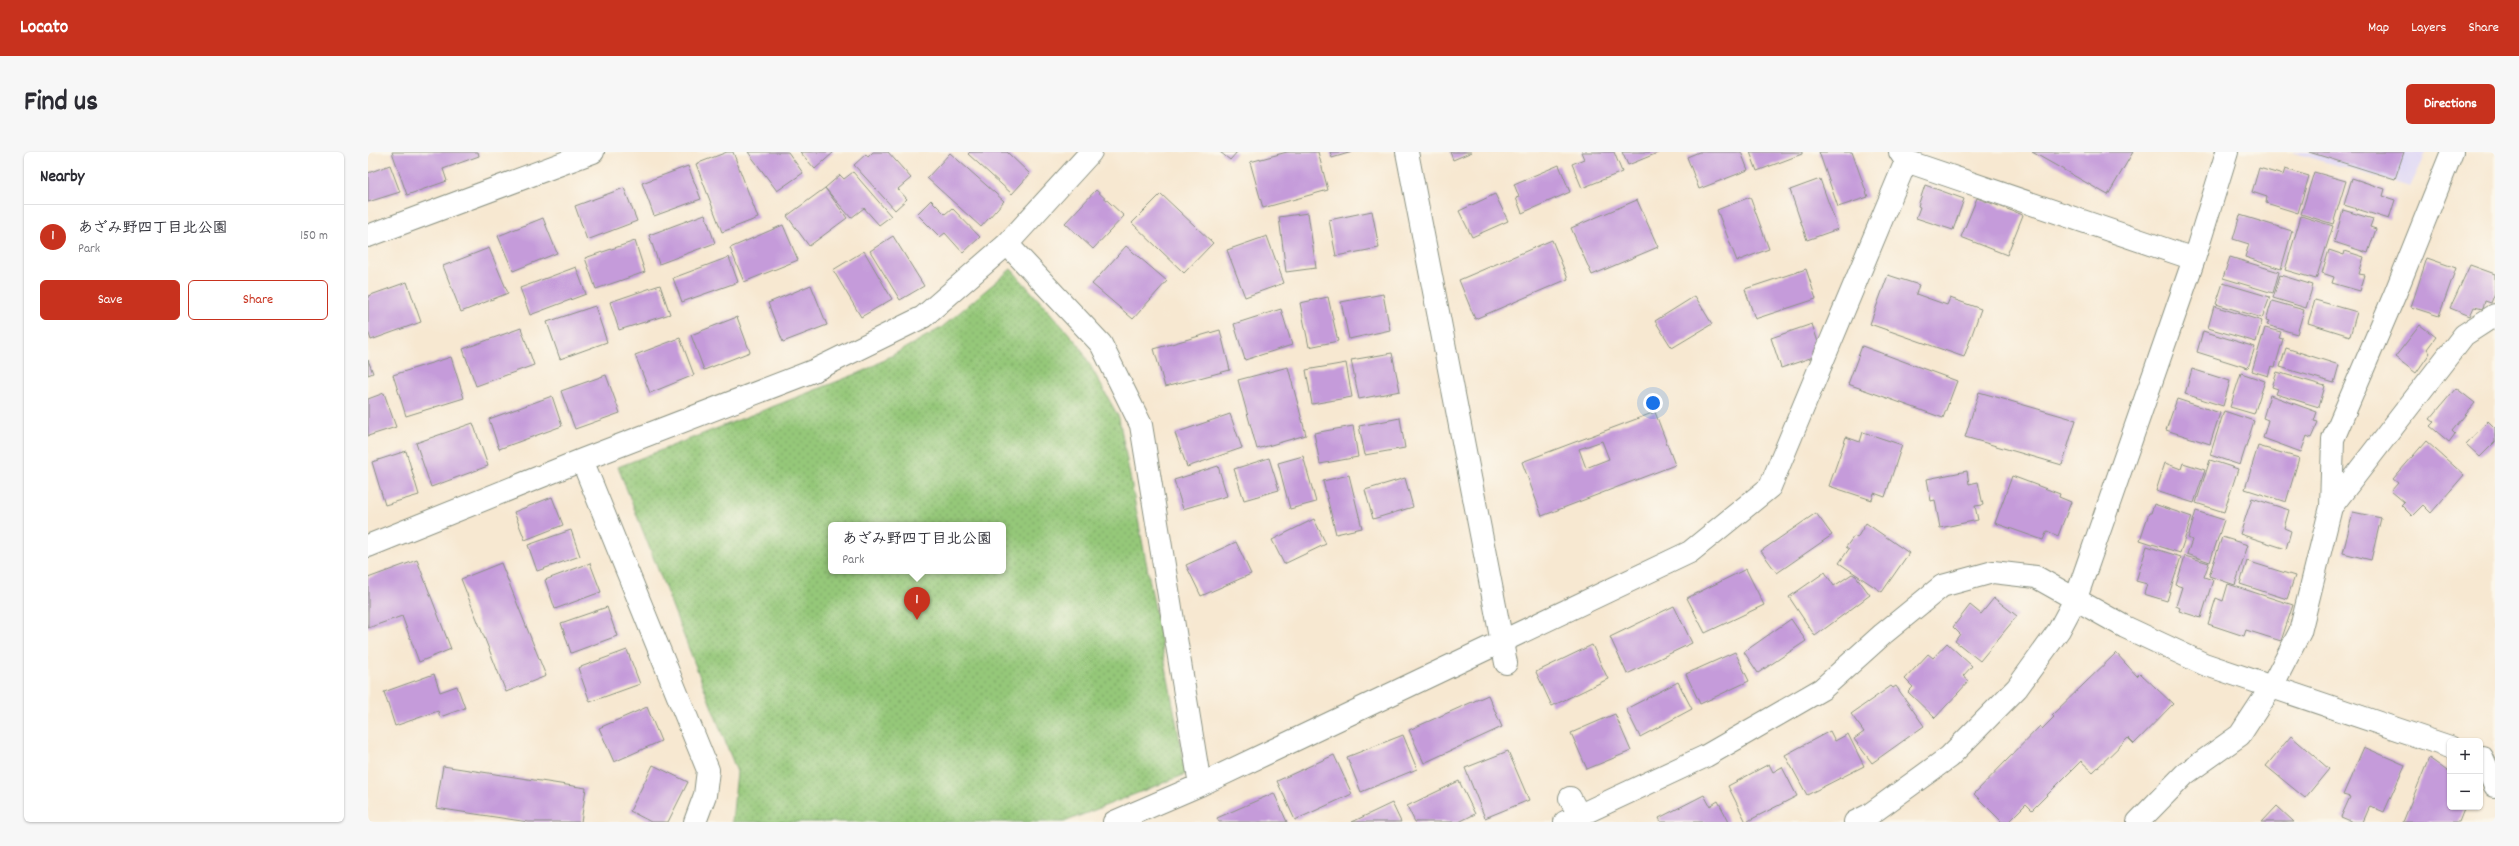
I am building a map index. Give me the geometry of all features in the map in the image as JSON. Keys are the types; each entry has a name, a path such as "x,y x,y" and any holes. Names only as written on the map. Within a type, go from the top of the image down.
{"street":[{"path":"368,236 593,152"},
{"path":"368,546 582,460 813,371 924,317 1007,244 1091,152"},
{"path":"1407,152 1506,663"},
{"path":"1855,822 1869,815 1949,756 2017,688 2059,630 2076,598 2194,259 2227,152"},
{"path":"2138,822 2185,774 2240,734 2272,686 2300,632 2331,507 2333,438 2395,294 2452,152"},
{"path":"1114,822 1200,785 1690,552 1770,487 1903,156 2194,259"},
{"path":"1007,244 1101,344 1141,426 1200,785"},
{"path":"2331,507 2464,335 2495,315"},
{"path":"582,460 708,770 705,795 695,822"},
{"path":"1571,812 1706,756 1822,689 1883,634 1942,586 1993,572 2036,578 2076,598 2125,627 2204,664 2447,746"},
{"path":"2486,757 2495,786"}],"shaded area":[{"path":"2292,152 2427,152 2410,187"}],"green space":[{"path":"1011,269 1079,345 1119,418 1186,774 1064,822 732,822 737,772 618,467 864,371 941,328"}],"building":[{"path":"392,152 478,152 479,156 443,169 447,181 407,195"},
{"path":"727,152 733,152 758,218 722,232 696,164"},
{"path":"748,152 788,152 803,173 777,191"},
{"path":"800,152 834,152 815,169"},
{"path":"873,152 888,152 911,178 898,189 907,199 895,210 854,165 866,154 868,157"},
{"path":"970,152 1007,152 1030,174 1012,194 968,154"},
{"path":"1220,152 1237,152 1230,160"},
{"path":"1287,152 1318,152 1328,190 1263,208 1250,162"},
{"path":"1330,152 1352,152 1332,158"},
{"path":"1450,152 1472,152 1453,160"},
{"path":"1581,152 1614,152 1622,172 1582,188 1572,164 1584,159"},
{"path":"1622,152 1660,152 1628,165"},
{"path":"1699,152 1741,152 1748,170 1699,189 1687,157"},
{"path":"1750,152 1802,152 1802,154 1757,171"},
{"path":"1819,152 1852,152 1868,197 1838,207"},
{"path":"2032,152 2133,152 2108,195"},
{"path":"2309,152 2404,152 2395,179"},
{"path":"950,153 1004,201 981,227 927,178"},
{"path":"390,165 400,192 368,202 368,173"},
{"path":"1559,165 1570,192 1522,213 1516,198 1519,197 1514,184"},
{"path":"688,166 701,199 654,216 642,183"},
{"path":"2259,168 2283,175 2285,169 2309,176 2298,213 2266,203 2267,197 2252,192"},
{"path":"853,172 891,216 879,225 864,208 851,218 825,188 840,175 844,179"},
{"path":"2314,172 2346,181 2333,224 2301,214"},
{"path":"2352,178 2385,189 2383,196 2395,200 2389,219 2344,205"},
{"path":"1820,179 1838,229 1807,240 1790,190"},
{"path":"1925,185 1964,199 1953,230 1916,218 1920,207 1918,206"},
{"path":"624,188 637,221 587,240 575,206"},
{"path":"825,188 847,218 809,246 787,216"},
{"path":"1096,190 1124,216 1093,249 1065,223"},
{"path":"1161,194 1213,243 1184,273 1132,223"},
{"path":"1495,194 1508,221 1472,237 1459,211"},
{"path":"1750,197 1769,249 1737,261 1717,210"},
{"path":"1977,198 2023,215 2007,255 1961,237"},
{"path":"931,200 945,214 952,208 980,237 963,253 945,233 940,237 917,214"},
{"path":"1637,200 1658,247 1592,275 1571,228"},
{"path":"2343,210 2373,219 2370,227 2376,229 2368,253 2334,242"},
{"path":"1372,211 1379,248 1336,256 1329,220"},
{"path":"1308,213 1316,268 1286,272 1279,217"},
{"path":"705,214 715,243 659,264 649,235"},
{"path":"2240,215 2292,231 2281,269 2245,257 2249,244 2233,239"},
{"path":"2301,216 2333,226 2316,279 2285,270"},
{"path":"543,218 557,253 513,271 498,236"},
{"path":"783,225 798,260 744,282 730,248"},
{"path":"893,236 924,286 900,300 870,251"},
{"path":"1267,236 1284,283 1245,297 1227,250"},
{"path":"1552,240 1568,279 1475,319 1459,280"},
{"path":"635,241 645,272 596,289 585,258"},
{"path":"1126,246 1167,281 1133,319 1092,284"},
{"path":"489,248 508,293 461,312 443,266"},
{"path":"2329,250 2344,255 2345,251 2364,257 2359,274 2365,275 2360,291 2332,283 2334,277 2322,273"},
{"path":"864,251 892,299 861,317 833,270"},
{"path":"729,257 738,282 682,302 673,278"},
{"path":"2230,257 2279,272 2273,293 2223,278"},
{"path":"2427,258 2456,268 2439,316 2411,307"},
{"path":"2470,265 2495,274 2495,293 2491,303 2485,301 2483,309 2474,307 2470,316 2450,308"},
{"path":"576,267 586,294 530,315 520,288"},
{"path":"1806,269 1816,299 1755,319 1745,289"},
{"path":"1888,275 1919,285 1916,294 1947,305 1950,298 1981,309 1964,357 1870,324"},
{"path":"2280,275 2313,285 2306,308 2273,298"},
{"path":"407,282 421,322 371,340 368,331 368,296"},
{"path":"2223,283 2270,297 2262,318 2216,304"},
{"path":"660,285 670,314 619,330 610,302"},
{"path":"811,285 827,325 783,342 768,303"},
{"path":"1383,294 1390,330 1349,339 1341,302"},
{"path":"1695,296 1712,324 1672,348 1655,321"},
{"path":"1328,297 1338,341 1309,347 1300,303"},
{"path":"2315,300 2357,312 2350,336 2308,323"},
{"path":"2272,301 2304,310 2297,334 2267,325 2269,321 2266,320"},
{"path":"595,306 607,342 560,359 547,322"},
{"path":"2214,306 2262,321 2256,342 2208,328"},
{"path":"1281,309 1292,345 1245,360 1234,324"},
{"path":"737,317 750,352 704,370 691,335"},
{"path":"1812,324 1822,354 1781,368 1771,338"},
{"path":"2420,325 2436,337 2427,349 2430,353 2416,373 2395,357"},
{"path":"521,328 534,365 476,386 463,349"},
{"path":"2265,328 2281,332 2279,338 2283,339 2275,367 2271,366 2268,376 2252,371"},
{"path":"1220,330 1230,370 1165,387 1154,349"},
{"path":"2203,331 2255,347 2248,368 2197,352"},
{"path":"680,338 694,375 650,393 635,355"},
{"path":"1862,346 1957,381 1943,418 1848,384"},
{"path":"2286,348 2339,365 2334,383 2280,367"},
{"path":"1392,353 1400,391 1359,399 1351,360"},
{"path":"451,357 464,398 406,416 393,375"},
{"path":"368,360 373,373 368,375"},
{"path":"1346,363 1352,397 1312,404 1306,370"},
{"path":"1288,367 1306,435 1257,449 1238,380"},
{"path":"2192,369 2230,381 2223,406 2185,394"},
{"path":"2277,372 2325,386 2319,407 2276,394 2278,389 2272,387"},
{"path":"2241,373 2265,381 2254,414 2230,407"},
{"path":"606,375 620,413 575,429 561,391"},
{"path":"2456,388 2475,403 2452,431 2455,434 2449,442 2430,426 2434,422 2430,419"},
{"path":"1979,392 2076,420 2062,465 1965,437"},
{"path":"384,393 396,427 368,436 368,399"},
{"path":"2270,395 2317,412 2314,421 2318,422 2311,438 2307,436 2301,452 2263,438 2268,420 2263,418"},
{"path":"552,396 562,426 499,449 489,419"},
{"path":"2177,399 2220,413 2210,444 2166,430"},
{"path":"2224,411 2254,421 2240,465 2210,455"},
{"path":"1655,412 1675,465 1542,516 1522,462","holes":["1602,441 1609,459 1586,468 1579,449"]},
{"path":"1230,414 1242,448 1187,467 1175,433"},
{"path":"1400,418 1405,448 1365,455 1359,426"},
{"path":"2488,421 2495,428 2495,442 2480,457 2466,444"},
{"path":"473,423 488,466 431,487 416,443"},
{"path":"1353,426 1358,457 1320,464 1314,433"},
{"path":"1863,432 1902,445 1885,497 1874,493 1872,500 1829,486 1846,437 1860,442"},
{"path":"2426,441 2464,475 2431,513 2423,505 2412,516 2401,505 2404,502 2391,491 2398,483 2393,479"},
{"path":"2258,446 2299,458 2286,502 2245,489"},
{"path":"406,451 419,495 385,505 372,462"},
{"path":"1303,456 1316,502 1290,509 1278,463"},
{"path":"1269,458 1279,490 1244,500 1234,469"},
{"path":"2210,460 2238,469 2224,512 2196,503"},
{"path":"2165,463 2181,469 2183,463 2205,470 2194,503 2156,491"},
{"path":"1218,466 1227,496 1183,509 1174,480"},
{"path":"1967,471 1969,484 1978,482 1983,505 1975,506 1978,520 1940,528 1935,500 1931,501 1927,479"},
{"path":"1349,475 1362,528 1336,534 1323,481"},
{"path":"2012,476 2060,494 2059,497 2071,502 2058,536 2047,531 2043,540 1995,523"},
{"path":"1405,478 1413,507 1373,519 1365,490"},
{"path":"552,497 563,525 525,540 514,512"},
{"path":"2252,498 2289,510 2284,528 2291,531 2286,549 2240,534"},
{"path":"2154,504 2192,517 2180,553 2140,540 2149,513 2151,513"},
{"path":"2196,511 2224,520 2210,562 2187,554 2192,540 2188,538"},
{"path":"2353,512 2381,518 2371,560 2343,553"},
{"path":"1816,513 1832,535 1777,573 1761,551"},
{"path":"1314,519 1326,544 1284,564 1272,540"},
{"path":"1866,523 1909,553 1882,592 1839,563 1849,549 1846,547 1854,536 1857,538"},
{"path":"571,530 580,556 537,571 528,545"},
{"path":"2222,537 2248,545 2235,585 2209,576"},
{"path":"1236,542 1251,574 1201,596 1186,565"},
{"path":"2147,546 2181,557 2167,601 2144,594 2147,584 2136,581"},
{"path":"2185,556 2209,563 2204,577 2213,580 2201,618 2179,611 2180,608 2176,606 2182,587 2176,585"},
{"path":"417,560 451,649 419,662 402,616 368,628 368,578"},
{"path":"2247,561 2295,576 2287,599 2240,584"},
{"path":"501,563 546,676 506,692 461,579"},
{"path":"590,563 601,592 555,609 545,580"},
{"path":"1746,569 1764,605 1705,633 1687,598"},
{"path":"1825,572 1834,586 1852,574 1856,576 1870,595 1815,636 1789,597"},
{"path":"2228,584 2293,605 2281,641 2246,630 2244,636 2208,624 2216,598 2223,601"},
{"path":"1994,598 2017,616 1980,661 1955,641 1960,634 1953,627 1970,605 1981,614"},
{"path":"1674,606 1692,643 1627,674 1610,637"},
{"path":"607,607 617,636 571,653 561,623"},
{"path":"1791,619 1806,641 1758,673 1744,652"},
{"path":"1947,643 1972,666 1963,676 1969,681 1935,718 1908,692 1913,687 1905,679 1928,654 1933,658"},
{"path":"1592,645 1608,679 1552,706 1536,672"},
{"path":"627,650 640,684 590,702 578,668"},
{"path":"1735,652 1749,681 1700,704 1686,674"},
{"path":"2116,653 2137,676 2140,673 2173,704 2134,744 2128,738 2093,772 2081,761 2032,810 2026,804 2008,822 2002,822 1974,794 2040,726 2042,729 2054,717 2052,715"},
{"path":"434,674 440,692 457,686 465,708 440,717 438,711 395,726 384,692"},
{"path":"1678,682 1692,709 1640,737 1626,709"},
{"path":"1891,686 1893,688 1896,686 1924,726 1872,763 1854,739 1864,732 1851,714"},
{"path":"1488,695 1502,727 1424,763 1409,730"},
{"path":"647,707 661,741 614,762 599,728"},
{"path":"1615,714 1631,751 1587,769 1571,733"},
{"path":"1830,731 1835,741 1848,734 1864,766 1807,795 1785,755"},
{"path":"1403,735 1417,769 1361,792 1347,757"},
{"path":"2291,736 2329,769 2305,798 2266,766"},
{"path":"2364,747 2405,765 2384,812 2370,806 2363,822 2353,822 2341,817 2350,797 2343,795"},
{"path":"1508,751 1529,800 1485,818 1465,768"},
{"path":"1334,755 1352,794 1295,820 1277,781"},
{"path":"2429,758 2447,771 2447,810 2464,810 2459,822 2403,822"},
{"path":"1769,764 1773,772 1782,767 1797,796 1746,822 1728,786"},
{"path":"653,765 688,782 668,822 651,822 630,811"},
{"path":"443,766 586,788 581,822 528,822 436,808"},
{"path":"1459,781 1475,814 1459,822 1415,822 1407,806"},
{"path":"1274,793 1287,822 1219,822 1217,818"},
{"path":"1704,795 1710,806 1718,801 1729,822 1661,822 1659,818"},
{"path":"1392,803 1401,822 1352,822"},
{"path":"2277,806 2294,822 2262,822"}],"place":[{"name":"あざみ野四丁目北公園","path":"917,620"}]}
